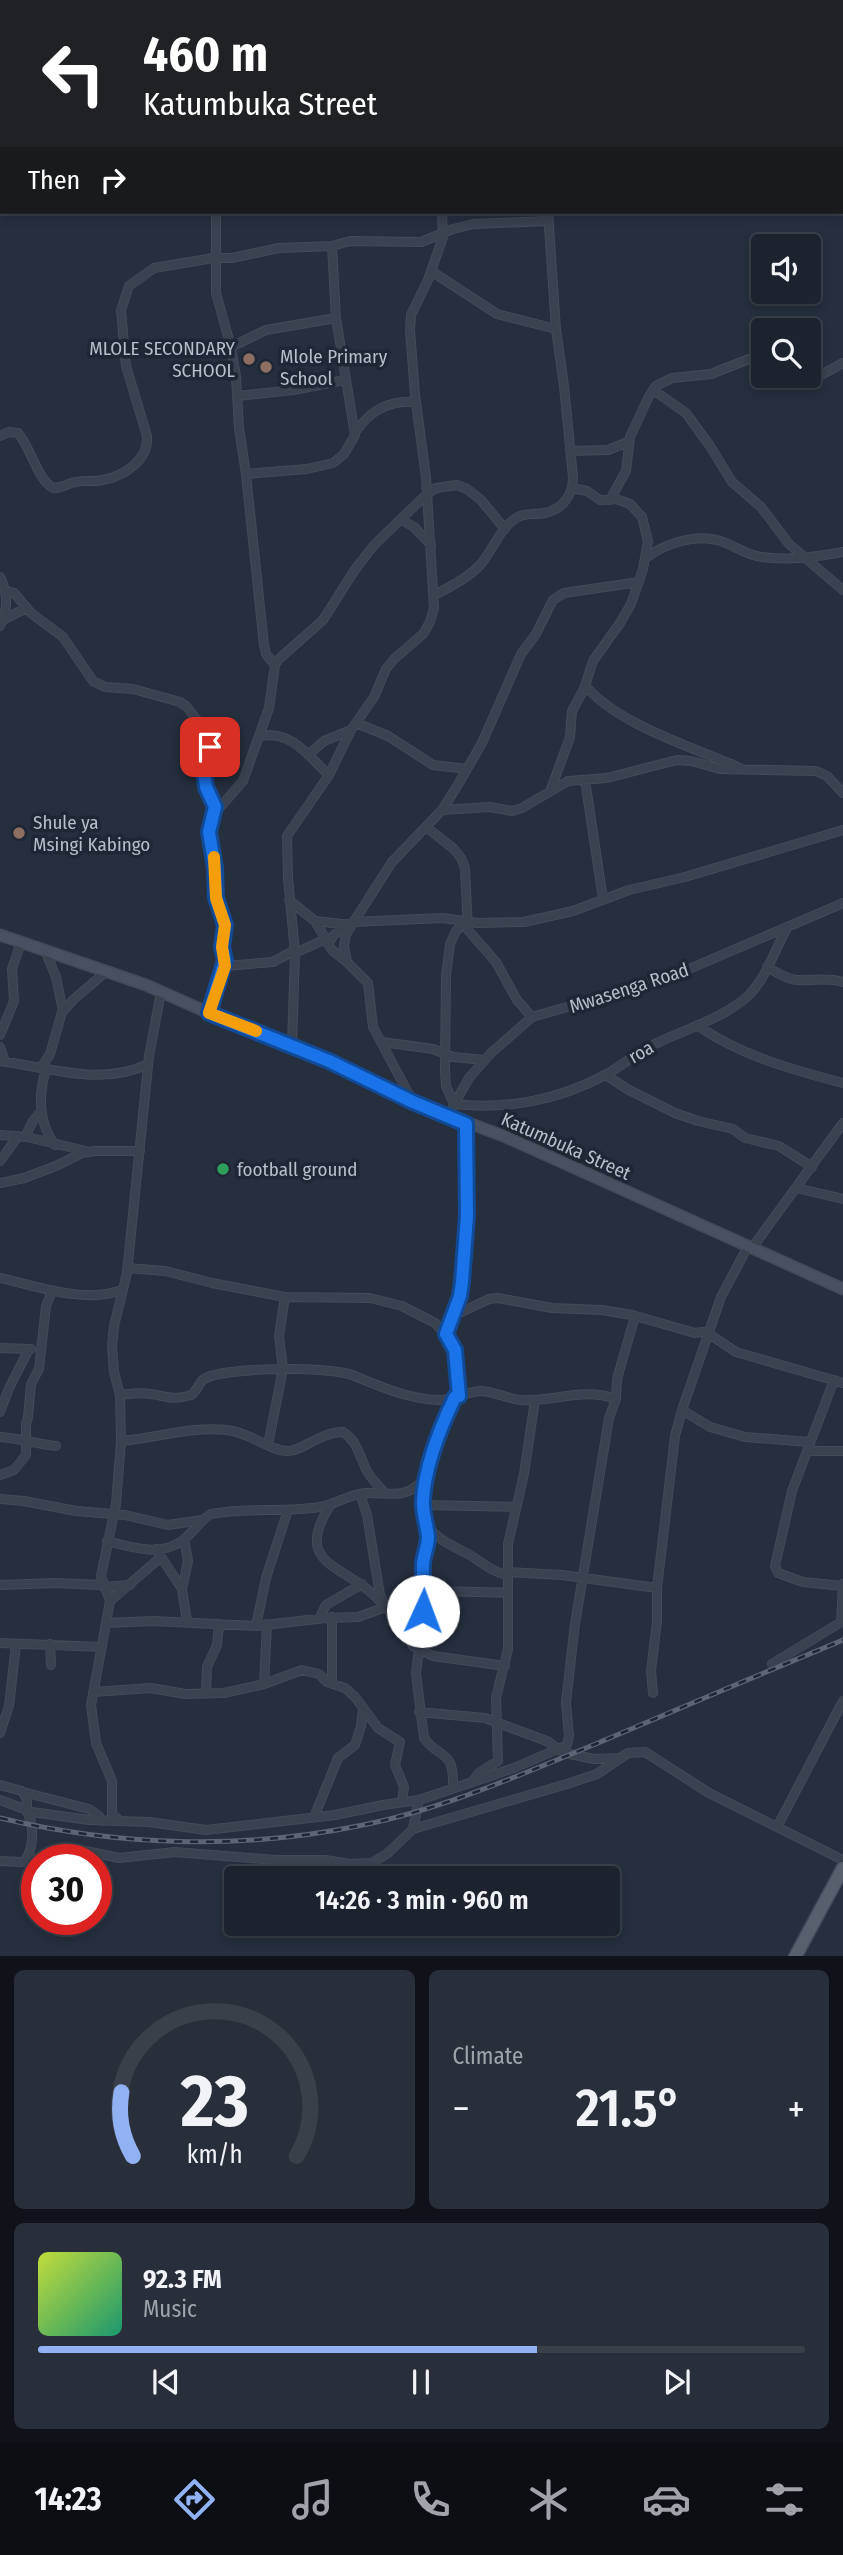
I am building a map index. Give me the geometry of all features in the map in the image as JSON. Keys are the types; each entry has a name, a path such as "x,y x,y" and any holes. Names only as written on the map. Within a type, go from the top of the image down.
{"main road":[{"name":"Katumbuka Street","path":"0,934 107,971 292,1045 413,1102 451,1110 466,1124 506,1137 843,1289"},
{"path":"795,1956 843,1868"}],"street":[{"path":"216,214 218,303 231,347 264,645 266,654 275,666"},
{"path":"292,1045 295,951 289,900 287,836 329,775 391,663 419,638 432,616 435,595 410,318 431,271 443,234 442,214"},
{"path":"0,436 9,432 18,433 27,445 43,480 53,488 75,482 104,480 130,469 145,453 148,443 123,352 121,310 128,286 154,268 232,258 288,247 332,246 364,240 421,242 474,224 549,216 556,329 563,377 572,488 568,498 553,510 519,517 505,529 480,566 435,595"},
{"path":"332,246 336,318 356,431"},
{"path":"431,271 497,314 556,329"},
{"path":"231,347 266,331 336,318"},
{"path":"610,500 626,471 628,442 653,390 672,378 711,374 751,359"},
{"path":"821,375 843,363"},
{"path":"237,396 293,390 345,380"},
{"path":"653,390 685,413 710,446 728,478 761,507 802,557 843,590"},
{"path":"246,474 307,469 333,463 348,450 356,431 365,419 381,407 394,402 416,402"},
{"path":"570,451 608,450 628,442"},
{"path":"209,1013 225,966 222,947 225,925 216,898 215,868 209,832 216,812 240,787 261,736 274,690 275,666 284,653 323,620 374,545 427,494 448,485 464,487 481,500 505,529"},
{"path":"550,792 570,737 572,710 585,685 593,661 628,611 646,558 647,531 642,517 630,504 598,500 587,491 572,488"},
{"path":"402,520 423,535 431,545"},
{"path":"646,558 668,544 708,539 719,540 747,554 760,557 788,559 843,552"},
{"path":"0,577 5,591 5,611 1,623"},
{"path":"347,962 344,940 350,924 392,862 442,810 482,743 519,658 536,634 555,597 564,593 639,582"},
{"path":"5,591 14,593 26,608 63,637 93,681 105,687 128,688 160,696 186,706 210,735 210,750 204,773 206,787 216,812"},
{"path":"1,623 26,608"},
{"path":"585,685 598,699 629,719 743,769"},
{"path":"308,755 324,741 354,727 388,736 433,765 467,769"},
{"path":"261,736 283,736 329,775"},
{"path":"442,810 490,807 512,811 568,781 607,778 677,760 720,769 816,771 827,776 843,793"},
{"path":"585,780 603,900"},
{"path":"426,827 461,858 464,868 466,922 470,933 496,962 517,1000 532,1017"},
{"path":"315,921 350,924 434,918 466,922 524,922 573,911 843,830"},
{"path":"289,900 315,921 327,942 368,983 373,1027 413,1102"},
{"name":"Mwasenga Road","path":"451,1110 469,1078 532,1017 668,978 843,903"},
{"path":"451,1110 444,1054 446,976 450,944 456,931 466,922"},
{"path":"225,966 273,962 295,951 327,942 350,924"},
{"name":"roa","path":"451,1110 513,1105 576,1088 606,1075 651,1046 729,1009 750,994 786,928"},
{"path":"0,1035 14,1001 12,970 21,942"},
{"path":"45,950 57,977 63,1011"},
{"path":"767,967 799,981 827,978 843,982"},
{"path":"55,1145 44,1126 41,1111 43,1069 63,1011 107,971"},
{"path":"121,1821 112,1814 112,1781 96,1743 91,1705 110,1601 101,1576 116,1504 121,1441 120,1395 114,1372 112,1346 127,1268 152,1031 161,992"},
{"path":"697,1025 737,1048 809,1074 843,1083"},
{"path":"382,1042 433,1049 453,1057 485,1060"},
{"path":"0,1047 3,1061 73,1074 109,1073 137,1069 148,1064"},
{"path":"606,1075 614,1082 675,1113 733,1129 745,1138 779,1146 812,1167"},
{"path":"0,1161 41,1111"},
{"path":"653,1693 650,1671 657,1621 657,1588 675,1436 682,1410 721,1297 750,1247 843,1123"},
{"path":"446,1334 460,1296 467,1216 466,1124"},
{"path":"0,1135 22,1136 89,1152 140,1151"},
{"path":"0,1183 24,1178 89,1152"},
{"path":"796,1188 843,1199"},
{"path":"127,1268 165,1271 285,1297 384,1300 435,1323 446,1334 455,1350 457,1397 426,1476 422,1505 428,1537 423,1567 425,1599 416,1673 424,1738 449,1760 453,1788"},
{"path":"0,1278 52,1290 103,1294 122,1290"},
{"path":"0,1475 14,1470 25,1458 31,1384 37,1375 46,1306 52,1290"},
{"path":"268,1445 283,1369 279,1336 285,1297"},
{"path":"453,1315 489,1298 552,1308 602,1310 635,1316 689,1332 709,1332 736,1352 838,1382 808,1447 785,1516 776,1570 784,1576 803,1582 843,1585 842,1622 772,1664"},
{"path":"0,1800 32,1812 206,1830 314,1817 419,1800 567,1745 566,1702 582,1579 610,1418 616,1399 617,1379 635,1316"},
{"path":"0,1348 41,1347"},
{"path":"0,1412 5,1389 29,1349"},
{"path":"120,1395 146,1393 167,1399 180,1398 195,1393 205,1378 283,1369 338,1371 413,1397 439,1400 486,1391 518,1400 597,1393 616,1399"},
{"path":"472,1782 479,1773 498,1760 496,1698 508,1649 508,1544 524,1474 535,1400"},
{"path":"682,1410 710,1427 745,1437 843,1451"},
{"path":"121,1441 200,1429 230,1430 250,1435 284,1451 291,1451 324,1435 343,1432 350,1436 357,1446 366,1470 386,1494"},
{"path":"0,1437 56,1446"},
{"path":"110,1601 130,1585 159,1553 184,1539 211,1514 288,1510 331,1504 360,1494 397,1494 414,1489 426,1476"},
{"path":"360,1494 367,1515 380,1595 386,1607"},
{"path":"0,1499 112,1514 168,1525 202,1520"},
{"path":"331,1504 323,1517 316,1548 328,1564 362,1584 386,1607 417,1649 433,1656 505,1666"},
{"path":"422,1505 516,1507"},
{"path":"256,1626 266,1578 288,1510"},
{"path":"425,1523 445,1543 471,1556 490,1570 562,1575 657,1588"},
{"path":"182,1588 188,1561 184,1539"},
{"path":"107,1541 159,1553 182,1588 187,1622"},
{"path":"170,1569 186,1574"},
{"path":"319,1619 326,1605 377,1578"},
{"path":"0,1585 130,1585"},
{"path":"106,1623 187,1622 256,1626 331,1617 366,1616 386,1607 444,1592 507,1591"},
{"path":"331,1617 332,1684"},
{"path":"206,1694 207,1667 217,1645 219,1624"},
{"path":"264,1684 267,1625"},
{"path":"0,1643 102,1647"},
{"path":"0,1733 3,1714 10,1698 16,1644"},
{"path":"50,1644 51,1665"},
{"path":"93,1692 151,1688 185,1694 235,1692 302,1670 318,1674 325,1681 345,1688 378,1728 400,1742 395,1760 404,1787 402,1802"},
{"path":"777,1827 843,1701"},
{"path":"314,1817 338,1758 355,1745 363,1708"},
{"path":"419,1712 469,1715 495,1721 549,1742 558,1750 594,1759 620,1758"},
{"path":"112,1856 186,1852 363,1864 378,1861 413,1829 597,1774 628,1753 645,1752 703,1790 843,1860"},
{"path":"0,1785 89,1809 99,1816 101,1821"},
{"path":"23,1793 28,1802 31,1844"},
{"path":"413,1829 419,1800"},
{"path":"0,1861 21,1861"}],"railway":[{"path":"0,1818 89,1834 179,1842 269,1839 358,1826 420,1811 510,1779 843,1640"}],"slow traffic":[{"path":"214,857 215,893 225,925 222,947 225,966 209,1013 256,1031"}],"place":[{"name":"MLOLE SECONDARY SCHOOL","path":"249,359"},
{"name":"Mlole Primary School","path":"266,367"},
{"name":"Shule ya Msingi Kabingo","path":"19,833"},
{"name":"football ground","path":"223,1169"}],"route":[{"path":"210,747 204,773 206,787 216,812 209,832 215,868 215,893 225,925 222,947 225,966 209,1013 292,1045 466,1124 467,1216 462,1282 455,1313 446,1334 455,1350 459,1396 455,1397 447,1413 426,1476 422,1513 428,1537 423,1567 423,1611"}]}
